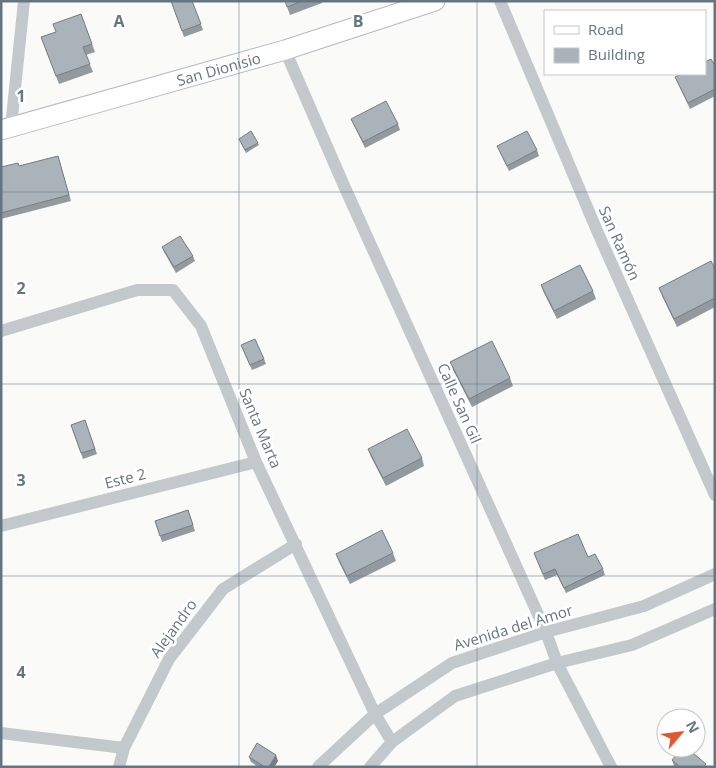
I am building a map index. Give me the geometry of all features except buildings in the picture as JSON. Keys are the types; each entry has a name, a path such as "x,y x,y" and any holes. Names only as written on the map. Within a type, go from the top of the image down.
{"street":[{"path":"6,129 24,1"},
{"name":"San Dionisio","path":"6,129 285,50 435,1"},
{"name":"San Ramón","path":"500,1 598,234 715,495"},
{"name":"Calle San Gil","path":"285,50 344,188 546,632 557,663 611,767"},
{"name":"Santa Marta","path":"1,331 137,290 173,290 201,326 256,462 375,714 392,742"},
{"name":"Este 2","path":"1,526 256,462"},
{"name":"Alejandro","path":"119,767 124,748 168,659 223,589 296,544"},
{"name":"Avenida del Amor","path":"318,767 375,714 452,663 546,632 644,606 715,574"},
{"path":"370,767 392,742 455,696 557,663 632,645 715,609"},
{"path":"1,733 124,748"}]}
